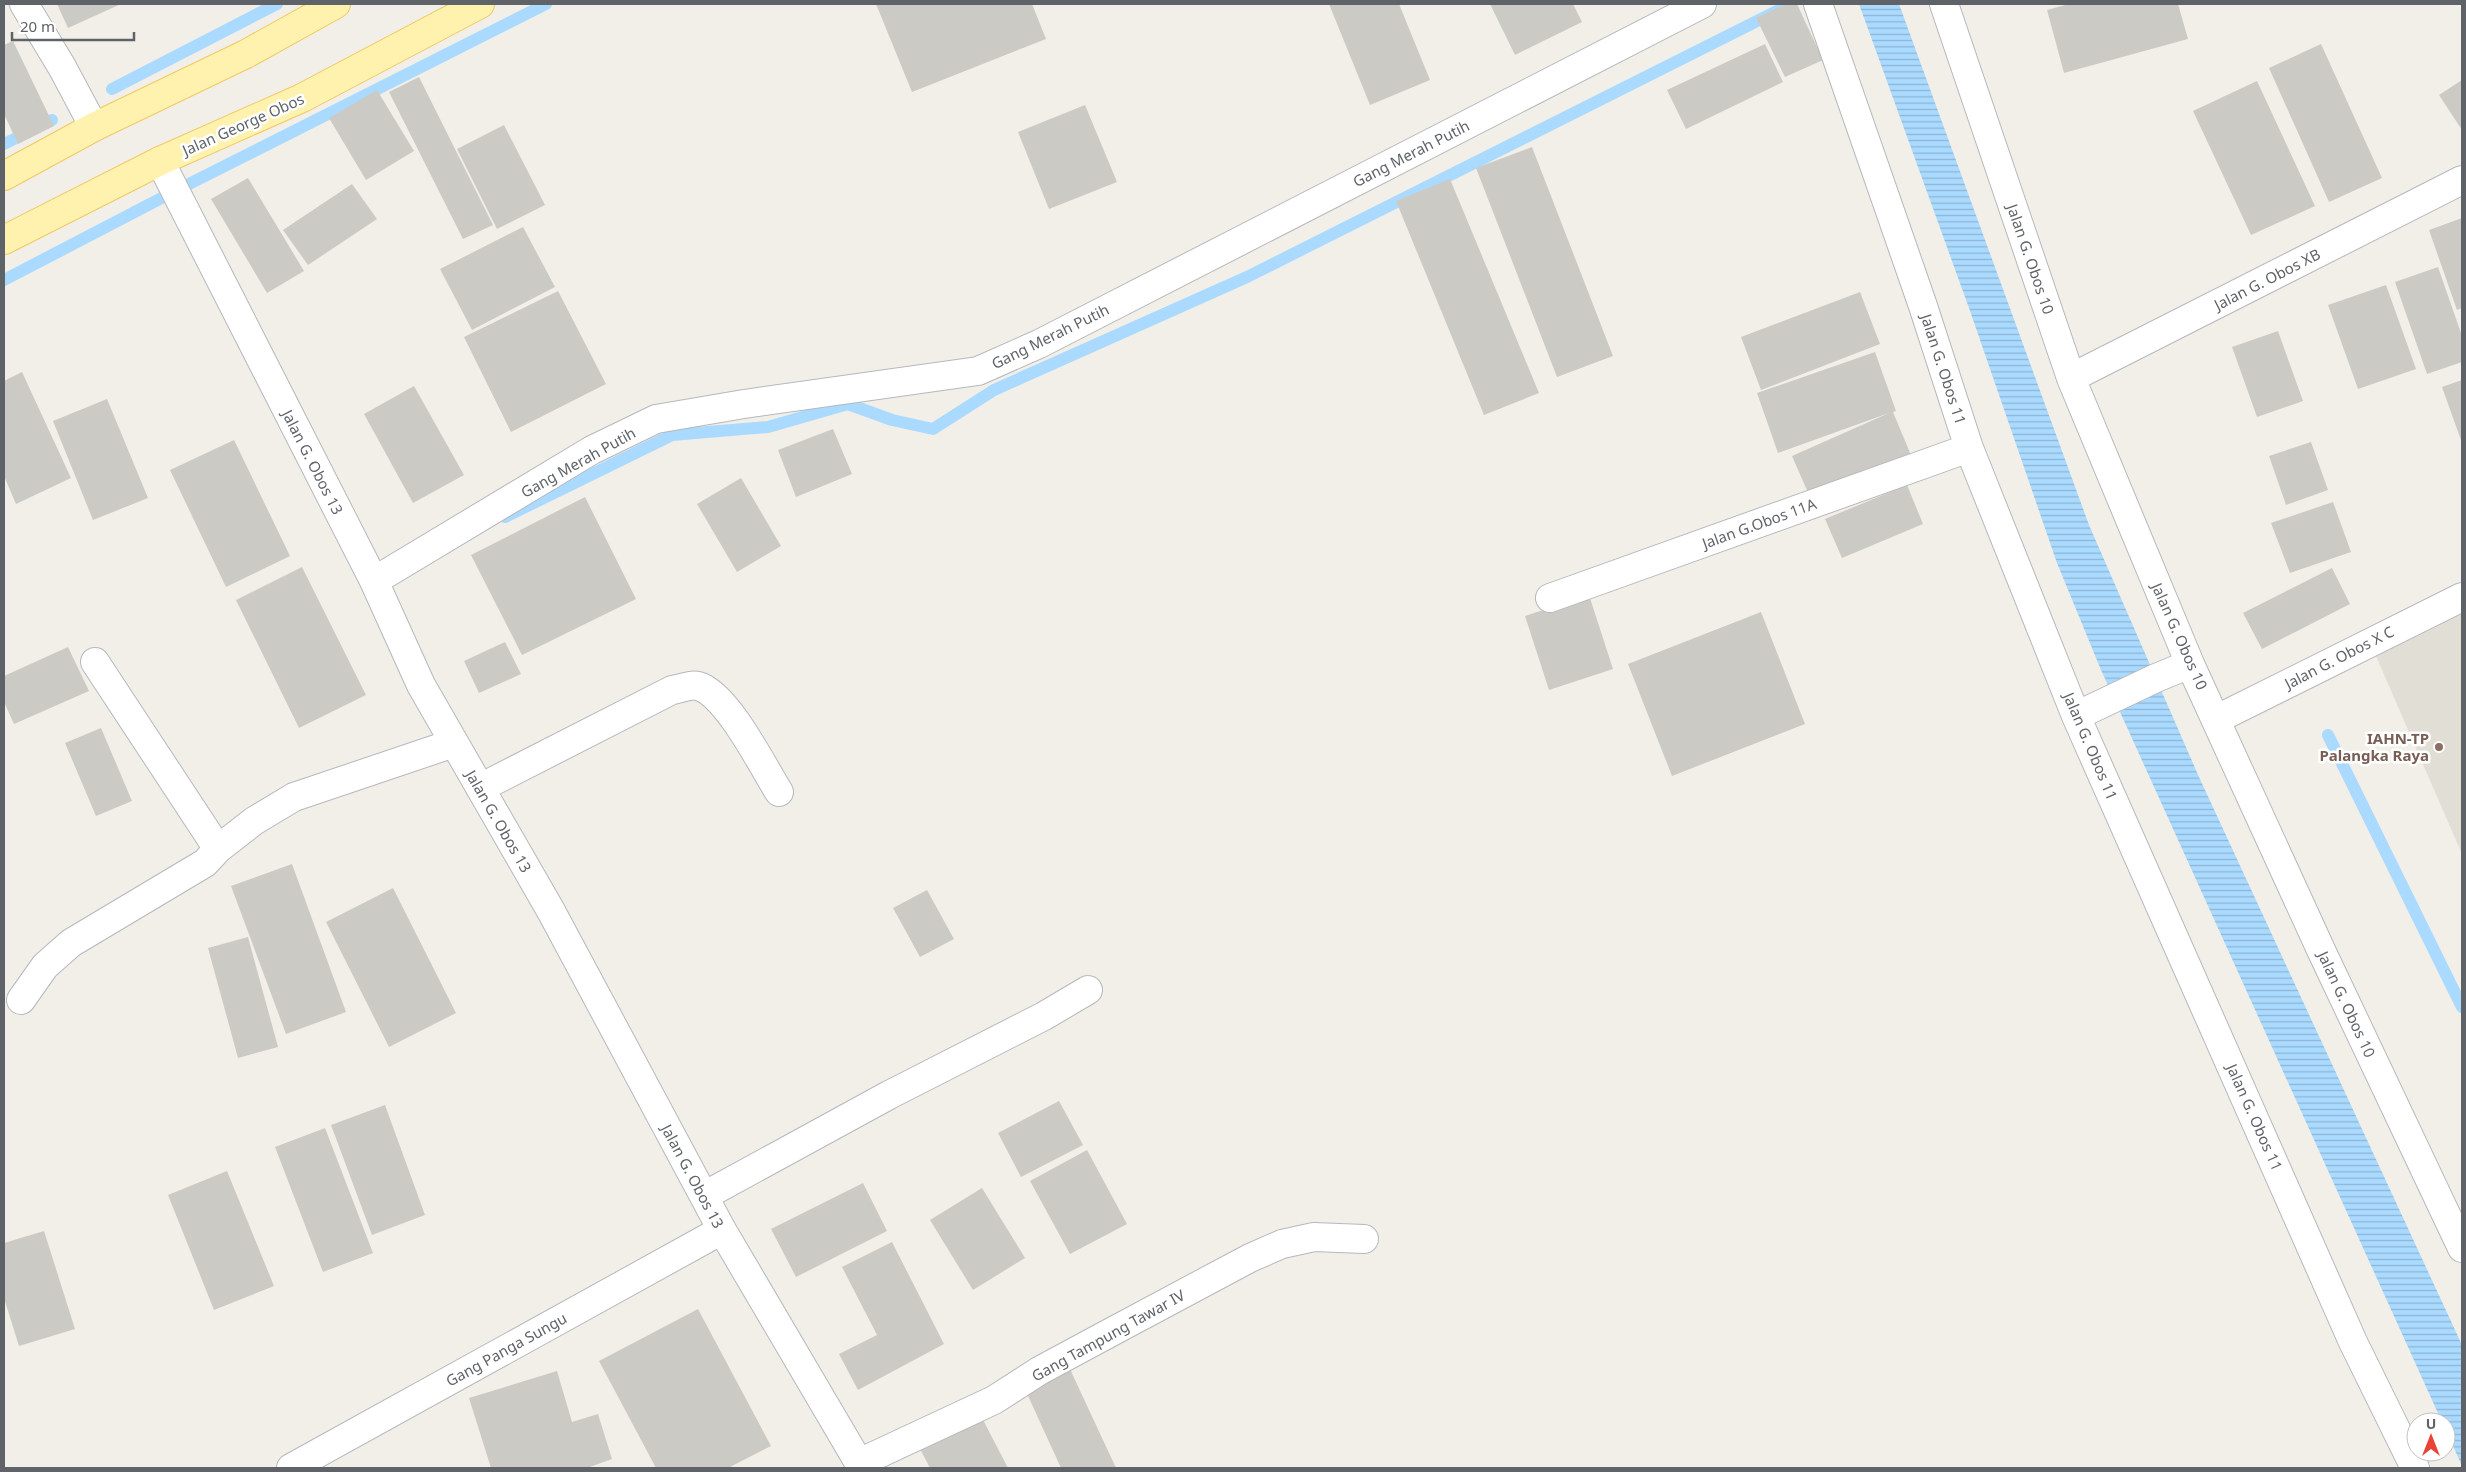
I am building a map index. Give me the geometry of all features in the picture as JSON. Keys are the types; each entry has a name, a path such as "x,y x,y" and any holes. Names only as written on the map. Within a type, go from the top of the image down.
{"main road":[{"path":"4,176 94,127 246,54 336,4"},
{"name":"Jalan George Obos","path":"4,240 160,161 302,98 480,4"}],"street":[{"path":"24,4 62,67 94,127"},
{"name":"Gang Merah Putih","path":"374,581 592,450 656,419 744,404 978,371 1048,339 1702,4"},
{"name":"Jalan G. Obos 11","path":"1818,4 1923,306 1969,448 2076,716 2353,1342 2415,1468"},
{"name":"Jalan G. Obos 10","path":"1944,4 2071,378 2190,664 2217,719 2321,950 2462,1248"},
{"name":"Jalan G. Obos 13","path":"160,161 374,581 421,685 550,911 722,1230 861,1466"},
{"name":"Jalan G. Obos XB","path":"2071,378 2462,180"},
{"name":"Jalan G.Obos 11A","path":"1550,598 1969,448"},
{"name":"Jalan G. Obos X C","path":"2217,719 2462,597"},
{"path":"95,662 218,849"},
{"path":"2076,716 2114,697 2190,664"},
{"path":"480,788 672,690 696,685 709,690 723,702 778,792"},
{"path":"20,1000 44,966 71,943 192,872 205,863 218,849 254,822 294,797 454,743"},
{"path":"704,1196 889,1095 1044,1016 1088,990"},
{"name":"Gang Panga Sungu","path":"291,1468 722,1230"},
{"name":"Gang Tampung Tawar IV","path":"861,1466 994,1400 1039,1371 1282,1244 1314,1237 1364,1239"}],"shaded area":[{"name":"IAHN-TP Palangka Raya","path":"2462,596 2462,854 2369,640"}],"water":[{"path":"1859,4 1899,4 2089,525 2199,777 2462,1345 2462,1466 2456,1452 2456,1412 2437,1412 2101,670 2057,563 1969,308"}],"building":[{"path":"57,4 121,4 68,28"},
{"path":"876,4 1032,4 1046,39 912,92"},
{"path":"1329,4 1399,4 1430,80 1370,105"},
{"path":"1490,4 1573,4 1582,22 1515,55"},
{"path":"1786,4 1797,4 1823,60 1785,77 1756,18"},
{"path":"2069,4 2178,4 2188,39 2064,73 2047,10"},
{"path":"13,41 54,126 18,144 4,114 4,45"},
{"path":"1765,44 1783,82 1686,129 1667,90"},
{"path":"2321,44 2382,178 2329,202 2269,68"},
{"path":"419,77 493,225 463,239 389,92"},
{"path":"2462,80 2462,130 2439,95"},
{"path":"2257,81 2315,206 2251,235 2193,111"},
{"path":"377,90 414,151 366,180 329,118"},
{"path":"1085,105 1117,182 1049,209 1018,132"},
{"path":"504,125 545,205 497,229 457,149"},
{"path":"1532,147 1613,356 1557,377 1476,168"},
{"path":"248,178 304,271 267,293 211,199"},
{"path":"1450,179 1539,393 1484,415 1396,201"},
{"path":"352,184 377,219 308,265 283,230"},
{"path":"2462,218 2462,308 2457,310 2429,230"},
{"path":"523,227 555,287 472,330 440,269"},
{"path":"2438,267 2462,336 2462,362 2427,374 2395,282"},
{"path":"2386,285 2416,369 2358,389 2328,305"},
{"path":"558,291 606,384 511,432 464,337"},
{"path":"1860,292 1880,344 1761,390 1741,337"},
{"path":"2278,331 2303,401 2257,417 2232,347"},
{"path":"1875,352 1896,411 1893,412 1913,460 1813,504 1792,456 1889,413 1778,453 1757,393"},
{"path":"22,372 71,478 16,504 4,476 4,381"},
{"path":"2462,380 2462,443 2442,387"},
{"path":"414,386 464,475 413,503 364,414"},
{"path":"107,399 148,498 93,520 53,421"},
{"path":"833,429 852,474 796,497 778,450"},
{"path":"234,440 290,556 226,587 170,470"},
{"path":"2311,442 2328,490 2286,505 2269,456"},
{"path":"741,478 781,546 737,572 697,504"},
{"path":"1907,485 1923,524 1842,558 1825,519"},
{"path":"585,497 636,599 522,655 471,555"},
{"path":"2333,502 2351,552 2290,573 2271,523"},
{"path":"302,567 366,695 299,728 236,600"},
{"path":"2332,568 2350,604 2262,649 2243,613"},
{"path":"1589,595 1613,669 1549,690 1525,616"},
{"path":"1761,612 1805,724 1672,776 1628,664"},
{"path":"505,642 521,674 479,693 464,661"},
{"path":"68,647 89,691 14,724 4,702 4,676"},
{"path":"101,728 132,801 96,816 65,743"},
{"path":"292,864 346,1012 286,1034 231,886"},
{"path":"393,888 456,1013 389,1047 326,922"},
{"path":"927,890 954,939 920,957 893,908"},
{"path":"248,937 278,1047 238,1058 208,948"},
{"path":"1059,1101 1083,1145 1021,1177 998,1133"},
{"path":"385,1105 425,1215 372,1235 331,1125"},
{"path":"325,1128 373,1253 323,1272 275,1147"},
{"path":"1087,1150 1127,1224 1070,1254 1030,1181"},
{"path":"227,1171 274,1286 214,1310 168,1195"},
{"path":"863,1183 887,1231 796,1277 771,1229"},
{"path":"982,1188 1025,1258 973,1290 930,1220"},
{"path":"44,1231 75,1329 19,1346 4,1298 4,1243"},
{"path":"892,1242 944,1344 858,1390 839,1354 877,1335 842,1267"},
{"path":"698,1309 771,1446 728,1468 656,1468 599,1361"},
{"path":"1069,1367 1116,1468 1061,1468 1024,1387"},
{"path":"557,1371 572,1422 598,1414 612,1459 587,1468 491,1468 469,1398"},
{"path":"981,1416 1008,1468 930,1468 919,1447"}],"waterway":[{"path":"112,89 277,4"},
{"path":"4,280 175,191 546,4"},
{"path":"505,517 672,435 768,427 848,404 892,420 933,429 994,390 1247,277 1791,4"},
{"path":"4,144 52,120"},
{"path":"2328,735 2462,1007"}],"place":[{"name":"IAHN-TP Palangka Raya","path":"2439,747"}]}
